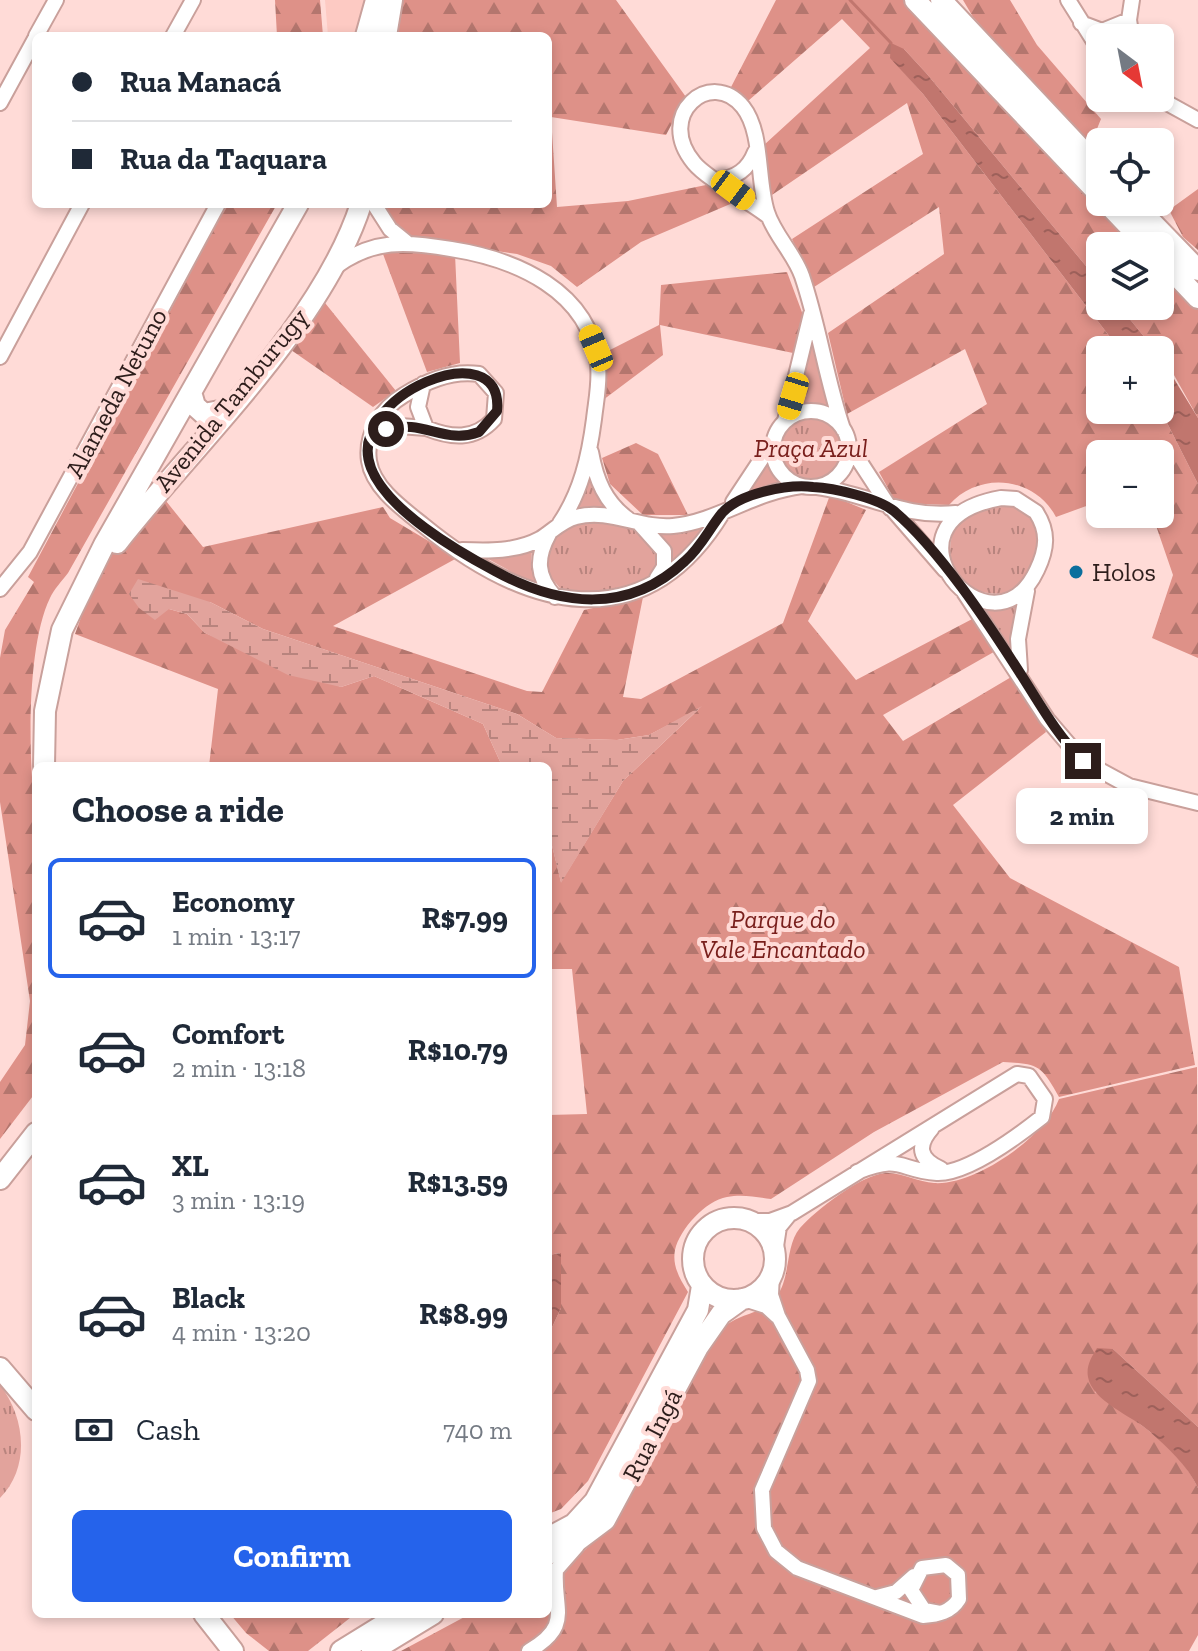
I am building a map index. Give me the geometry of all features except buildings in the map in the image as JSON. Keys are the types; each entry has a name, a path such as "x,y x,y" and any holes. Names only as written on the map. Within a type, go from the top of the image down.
{"main road":[{"path":"367,32 376,0"},
{"path":"387,32 392,0"},
{"path":"929,3 1086,155"},
{"path":"929,3 1086,179"},
{"name":"Avenida Tamburugy","path":"44,762 45,711 62,630 191,392 296,208"},
{"name":"Avenida Tamburugy","path":"84,587 148,503 230,409 294,327 329,271 359,208"},
{"path":"1119,216 1135,232"},
{"path":"1146,216 1198,270"},
{"path":"1174,273 1198,298"},
{"path":"191,392 195,406 204,414 230,409"},
{"path":"0,1179 32,1139"},
{"path":"748,1221 763,1230 773,1263 761,1290 743,1299 720,1298 702,1286 692,1256 700,1235 717,1222 748,1221"},
{"name":"Rua Ingá","path":"552,1536 574,1524 595,1501 698,1310 702,1286"},
{"name":"Rua Ingá","path":"552,1552 595,1530 622,1494 707,1332 721,1314 743,1299"},
{"path":"0,1368 32,1405"},
{"path":"207,1618 234,1650"},
{"path":"341,1651 395,1618"},
{"path":"372,1651 426,1618"}],"street":[{"path":"38,32 56,0"},
{"path":"175,32 193,0"},
{"path":"1068,0 1086,31"},
{"path":"1130,24 1132,0"},
{"path":"1080,23 1102,31 1129,20"},
{"path":"0,103 32,43"},
{"path":"768,216 695,165 682,144 681,113 695,99 715,93 737,100 751,120 768,216 796,261 843,429 892,509 964,592 1064,742 1083,761 1129,786 1198,803"},
{"path":"1174,106 1198,120"},
{"path":"717,180 745,169 756,152"},
{"path":"0,357 80,208"},
{"name":"Alameda Netuno","path":"3,579 42,531 216,208"},
{"path":"377,208 390,229 406,242"},
{"path":"329,271 360,251 406,242 484,256 522,267 559,291 574,309 596,348 599,367 590,448 576,496 541,548 539,569 545,586 555,597"},
{"path":"371,437 400,426 426,428 450,436 469,436 494,419 498,401 492,385 479,374 456,373 423,384 389,406 371,437 369,460 386,492 433,533 513,581 555,597 598,599 635,591 684,563 726,510 774,439 785,421 812,310"},
{"path":"423,384 418,407 426,428"},
{"path":"785,421 812,411 830,416 843,429"},
{"path":"774,439 776,465 787,478 808,486 834,489 892,509 956,513 1001,498 1016,499 1036,512 1046,542 1027,591 1018,639 1021,675"},
{"path":"461,550 508,549 554,528 593,515 675,526 726,510 768,492 808,486 839,474 848,458 849,443"},
{"path":"590,448 600,487 617,511 664,551 664,567 655,581"},
{"path":"948,573 942,539 944,529 956,513"},
{"path":"964,592 995,603 1008,601 1027,591"},
{"path":"748,1221 770,1221 792,1213 857,1172 1017,1074 1029,1076 1045,1099 1046,1111 1034,1123 963,1168 932,1172 891,1162 857,1172"},
{"path":"938,1122 920,1143 920,1150 928,1162 949,1172"},
{"path":"792,1213 779,1227 771,1295 778,1316 803,1360 809,1381 762,1490 764,1528 776,1551 797,1568 923,1616 940,1613 959,1599 961,1583 958,1575 937,1563 916,1574 896,1592 877,1597"},
{"path":"743,1299 766,1306 778,1316"},
{"path":"529,1651 555,1629 560,1609 552,1589 558,1565 595,1530"},
{"path":"916,1574 911,1590 917,1605 940,1613"}],"shaded area":[{"path":"325,0 368,0 357,32 328,32"}],"green space":[{"path":"275,0 320,0 323,32 277,32"},
{"path":"402,0 616,0 686,97 666,135 552,117 552,32 398,32"},
{"path":"776,0 909,0 1086,189 1086,216 1111,216 1126,232 1086,232 1086,266 904,49 891,58 923,94 1086,306 1086,320 1097,320 1109,336 1086,336 1086,424 1168,424 1198,484 1198,658 1152,638 1173,575 1157,528 1174,528 1174,440 1086,440 1086,506 1056,517 1034,493 1006,483 975,487 949,505 896,503 879,472 987,404 965,349 847,414 828,333 944,254 939,207 814,287 792,239 923,154 907,103 769,197 764,145 870,48 842,19 748,101 729,91"},
{"path":"963,0 1010,0 1037,45 1086,102 1086,112 1095,112 1101,119 1097,128 1086,128 1086,142 973,17"},
{"path":"552,132 557,207 628,201 706,185 735,202 641,242 577,287 551,266 517,254 416,239 395,228 381,208 552,208"},
{"path":"1198,189 1198,250 1183,237 1172,216 1174,206"},
{"path":"225,208 275,208 68,573 52,595 42,619 31,706 32,1097 0,1139 0,1082 25,1045 30,1001 0,802 0,658 5,630 34,582 28,577"},
{"path":"395,248 455,254 460,363 427,372 383,254"},
{"path":"787,272 803,315 793,353 660,325 663,355 603,400 608,351 659,325 661,285"},
{"path":"1174,281 1198,306 1198,418 1174,375 1174,336 1144,336 1130,320 1174,320"},
{"path":"313,288 396,391 373,407 281,343"},
{"path":"813,337 830,408 812,403 796,406"},
{"name":"Praça Azul","path":"811,415 824,418 834,425 841,435 844,448 841,461 834,471 824,478 811,481 798,478 788,471 781,461 778,448 781,435 788,425 798,418"},
{"path":"636,443 658,454 688,515 643,515 610,484 602,458"},
{"path":"770,458 782,482 747,492"},
{"path":"589,467 612,512 574,512"},
{"name":"Parque do Vale Encantado","path":"830,495 866,510 808,621 856,680 976,617 999,649 883,715 903,741 1018,673 1046,732 953,805 1010,878 1179,967 1195,1065 1059,1097 1038,1068 1003,1062 874,1132 771,1199 733,1196 710,1204 688,1225 675,1250 676,1267 688,1292 588,1481 561,1509 552,1512 552,1327 561,1308 560,1253 552,1254 552,1115 587,1114 572,969 552,969 552,845 561,882 623,781 699,709 649,735 617,740 556,738 517,714 263,629 210,602 169,609 187,614 205,633 341,687 374,676 483,724 500,762 209,762 218,689 75,634 102,559 166,501 203,547 383,507 390,518 457,558 333,626 527,691 542,692 584,610 643,597 623,697 641,699 783,623"},
{"path":"995,504 1020,504 1030,516 1039,538 1035,559 1013,592 995,594 967,585 952,565 950,551 959,518"},
{"path":"601,519 639,529 659,551 656,566 649,577 624,590 563,592 546,571 554,539 577,523"},
{"path":"712,519 670,568 653,530"},
{"path":"532,550 531,563 537,586 481,555"},
{"path":"138,579 210,602 263,629 517,714 556,738 617,740 649,735 702,706 623,781 561,883 552,846 552,762 500,762 483,724 374,676 341,687 288,675 205,633 187,614 169,609 155,620 139,608 129,594"},
{"path":"1017,606 1014,652 982,607"},
{"path":"1197,1067 1198,1427 1113,1349 1095,1392 1167,1446 1190,1473 1198,1488 1198,1635 1189,1651 401,1651 463,1618 552,1618 552,1572 579,1555 606,1529 628,1498 721,1331 734,1320 764,1307 777,1296 795,1235 800,1228 852,1186 876,1175 898,1174 934,1183 951,1182 988,1168 1039,1129 1059,1099"},
{"path":"0,1385 15,1412 21,1442 17,1472 0,1498"},
{"path":"233,1618 350,1618 308,1651 269,1651 246,1633"}],"water":[{"path":"891,43 904,49 1086,266 1086,306 923,94 890,58"},
{"path":"1097,320 1130,320 1144,336 1109,336"},
{"path":"1174,379 1198,418 1198,484 1168,424 1174,424"},
{"path":"561,1253 561,1308 552,1327 552,1254"},
{"path":"1097,1348 1113,1349 1198,1427 1198,1488 1183,1465 1163,1444 1142,1425 1105,1401 1091,1386 1088,1369"}],"waterway":[{"path":"850,0 891,43"}],"place":[{"name":"Holos","path":"1076,572"}],"route":[{"path":"386,429 414,425 460,437 479,432 494,419 497,411 496,393 486,378 469,372 456,373 434,379 400,397 389,406 375,427 369,448 371,469 398,504 447,543 529,589 565,599 610,598 646,587 684,563 723,512 748,498 768,492 802,486 834,489 890,508 964,592 1003,647 1047,719 1083,761"}]}
